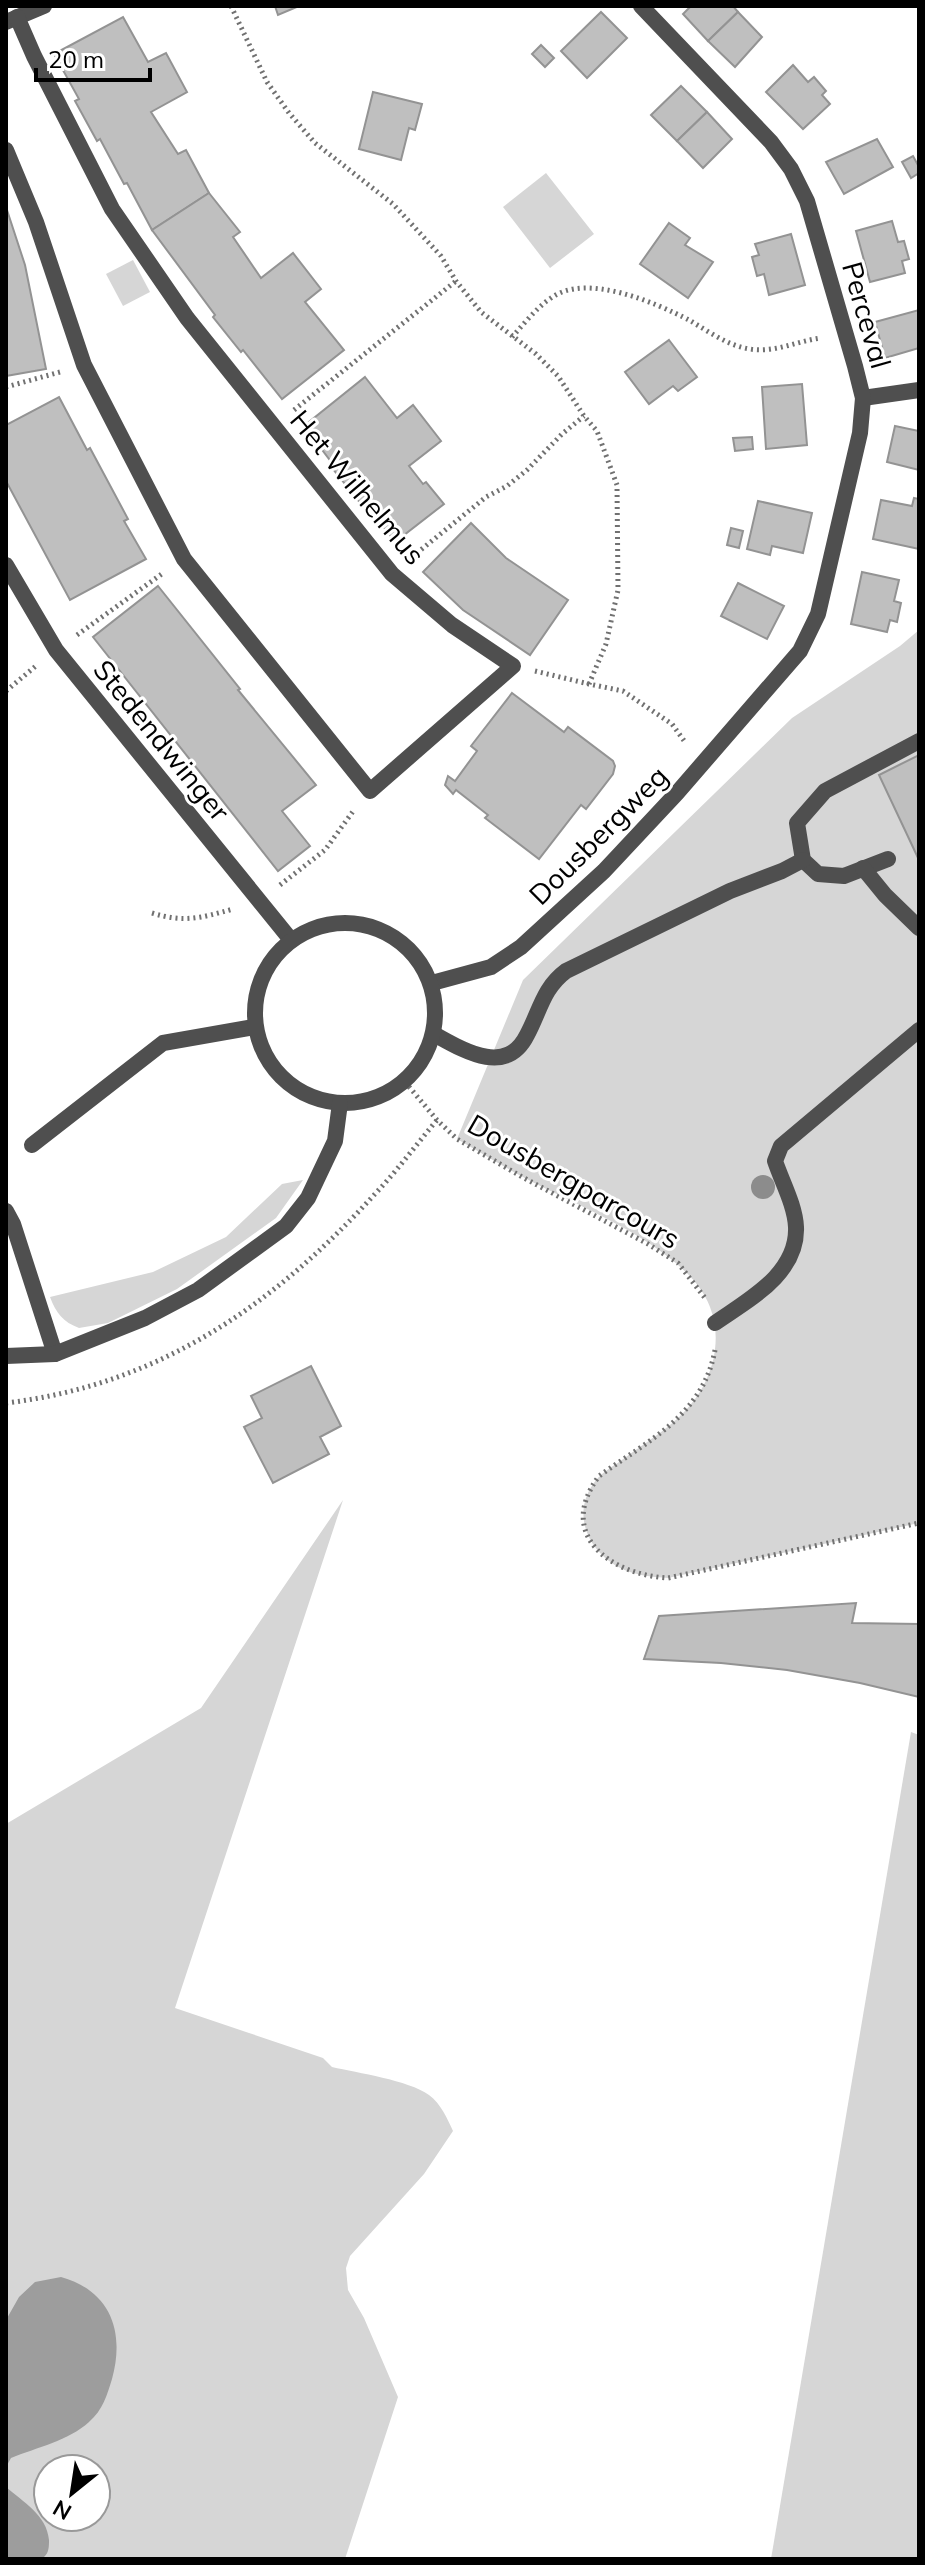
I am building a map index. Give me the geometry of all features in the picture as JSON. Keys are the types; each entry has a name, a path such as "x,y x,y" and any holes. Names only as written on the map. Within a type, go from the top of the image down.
{"street":[{"path":"12,20 44,6"},
{"name":"Perceval","path":"641,6 771,142 791,169 807,201 863,398 860,433 818,614 800,651 774,684"},
{"name":"Het Wilhelmus","path":"12,20 34,56 112,209 187,318 392,574 452,625 513,666"},
{"path":"6,150 36,222 84,365 184,559 370,791 513,666"},
{"path":"863,398 919,390"},
{"name":"Stedendwinger","path":"6,565 56,650 291,940"},
{"name":"Dousbergweg","path":"432,983 491,967 521,947 604,871 774,684"},
{"path":"888,859 844,876 818,874 803,860 797,823 825,791 919,741"},
{"path":"434,1034 465,1051 488,1058 503,1056 518,1048 526,1038 545,993 553,981 566,971 730,891 803,860"},
{"path":"863,868 919,928"},
{"path":"344,922 372,926 398,938 418,958 432,983 437,1009 434,1034 423,1060 405,1082 386,1094 363,1102 319,1100 299,1091 282,1078 269,1061 254,1027 256,997 262,976 274,956 291,940 316,926 344,922"},
{"path":"32,1145 163,1043 254,1027"},
{"path":"715,1323 770,1285 793,1252 796,1227 775,1161 781,1146 919,1030"},
{"path":"6,1356 55,1354 145,1318 198,1290 286,1226 308,1198 326,1162 335,1141 340,1103"},
{"path":"6,1211 13,1224 55,1354"}],"path":[{"path":"231,6 267,82 289,113 315,143 393,204 441,256 481,312 536,354 558,376 597,431 617,485 618,590 606,644 589,684"},
{"path":"273,426 456,281"},
{"path":"512,337 552,296 573,290 600,289 638,297 747,349 767,350 815,338 846,335"},
{"path":"6,387 84,365"},
{"path":"392,574 486,497 527,470 584,416"},
{"path":"6,691 56,650 184,559"},
{"path":"513,666 623,691 672,724 702,766"},
{"name":"Dousbergparcours","path":"405,1082 457,1139 678,1263 710,1305 715,1323 715,1353 696,1400 685,1414 599,1476 591,1487 583,1512 584,1527 592,1544 606,1559 624,1570 645,1577 668,1578 919,1523"},
{"path":"6,1403 62,1395"}],"shaded area":[{"path":"546,173 594,234 550,268 503,207"},
{"path":"133,260 150,292 123,306 106,274"},
{"path":"919,630 919,1523 668,1578 632,1573 614,1564 593,1544 584,1519 588,1492 600,1476 679,1417 699,1393 707,1378 715,1348 715,1327 710,1307 698,1286 656,1248 630,1231 457,1139 523,980 792,718"},
{"path":"303,1180 276,1218 177,1289 108,1323 79,1328 64,1320 55,1308 50,1297 153,1272 226,1237 282,1184"},
{"path":"343,1500 175,2008 323,2058 332,2067 409,2085 429,2095 437,2103 453,2131 424,2174 350,2256 346,2268 348,2290 364,2318 398,2397 345,2559 6,2559 6,1824 201,1708"},
{"path":"911,1732 919,1735 919,2559 771,2559"},
{"path":"61,2277 92,2292 110,2316 117,2345 112,2379 101,2407 81,2429 11,2458 6,2467 6,2320 19,2297 35,2282"},
{"path":"6,2487 32,2509 32,2533 47,2533 49,2547 40,2559 6,2559"}],"building":[{"path":"275,6 299,6 278,15"},
{"path":"691,6 733,6 738,12 708,41 683,14"},
{"path":"601,12 627,38 587,78 561,51"},
{"path":"738,12 762,37 735,67 708,41"},
{"path":"123,17 148,62 166,53 187,92 151,112 178,154 186,150 209,193 152,230 100,139 97,141 75,101 79,99 54,54"},
{"path":"541,45 554,58 545,67 532,54"},
{"path":"793,65 808,82 814,77 826,91 822,95 830,104 803,129 766,92"},
{"path":"681,86 707,112 677,141 651,115"},
{"path":"373,92 422,104 415,130 409,128 401,160 359,149"},
{"path":"707,112 732,139 703,168 677,141"},
{"path":"877,139 893,167 844,194 826,162"},
{"path":"913,156 919,173 911,178 902,162"},
{"path":"209,193 240,232 233,237 261,278 293,253 321,289 305,302 344,350 282,399 213,317 215,315 152,230"},
{"path":"6,207 25,265 46,369 6,376"},
{"path":"892,221 898,242 904,241 909,259 902,261 905,273 870,282 856,231"},
{"path":"669,223 690,238 685,245 713,262 688,298 640,264"},
{"path":"791,234 805,285 769,295 764,274 757,276 752,257 759,255 755,244"},
{"path":"919,310 919,348 885,358 875,322"},
{"path":"669,340 697,377 678,391 673,386 649,404 625,372"},
{"path":"365,377 397,418 413,405 441,441 409,466 444,504 395,542 333,469 335,467 304,426"},
{"path":"802,384 807,445 766,449 762,387"},
{"path":"59,397 87,450 90,448 128,519 124,521 146,559 70,600 6,481 6,425"},
{"path":"895,426 919,431 919,470 887,462"},
{"path":"752,437 753,449 735,451 733,438"},
{"path":"914,498 919,499 919,549 873,539 881,500 912,506"},
{"path":"758,501 812,513 803,553 772,546 770,555 747,549"},
{"path":"471,523 506,558 568,600 530,655 463,610 423,572"},
{"path":"731,528 743,531 739,548 727,545"},
{"path":"862,572 899,580 894,601 901,603 897,622 890,620 887,632 851,624"},
{"path":"738,583 784,606 767,639 721,616"},
{"path":"158,586 316,785 282,811 310,846 278,871 93,637"},
{"path":"512,693 564,732 568,727 613,761 615,766 613,774 586,809 581,805 539,859 485,818 488,815 456,790 453,794 445,785 448,776 455,781 477,751 471,746"},
{"path":"919,755 919,860 879,775"},
{"path":"311,1366 341,1426 320,1437 329,1454 273,1483 244,1427 262,1418 251,1396"},
{"path":"856,1603 852,1623 919,1624 919,1697 787,1670 644,1659 659,1616"}]}
